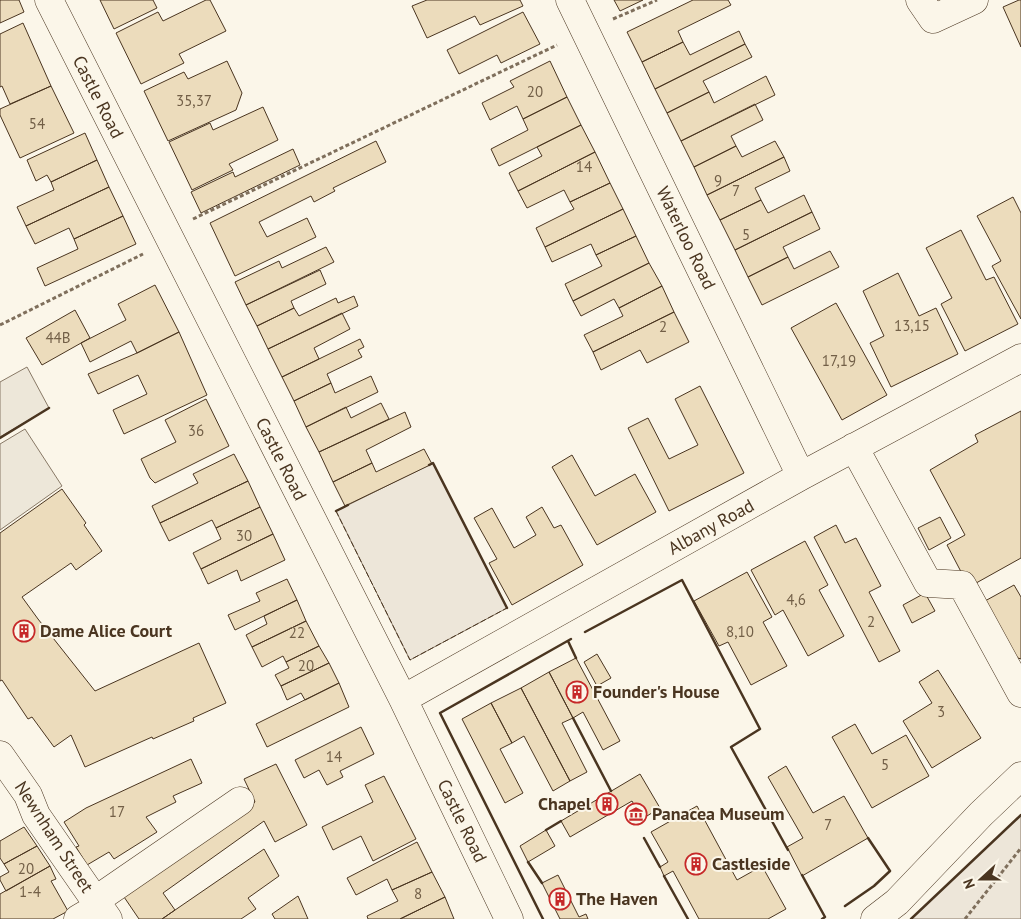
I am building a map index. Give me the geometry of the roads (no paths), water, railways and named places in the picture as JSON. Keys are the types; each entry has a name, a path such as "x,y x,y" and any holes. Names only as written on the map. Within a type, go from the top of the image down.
{"street":[{"name":"Castle Road","path":"49,0 403,699 509,919"},
{"name":"Waterloo Road","path":"570,0 801,476"},
{"path":"920,0 933,19 974,0"},
{"name":"Albany Road","path":"403,699 801,476 1021,358"},
{"path":"854,447 928,583 962,585 1021,694"},
{"name":"Newnham Street","path":"0,755 28,795 36,815 95,911"},
{"path":"875,919 896,902 981,814 1021,776"},
{"path":"95,911 240,801"}],"place":[{"name":"Dame Alice Court","path":"24,631"},
{"name":"Founder's House","path":"577,692"},
{"name":"Chapel","path":"607,804"},
{"name":"Panacea Museum","path":"636,814"},
{"name":"Castleside","path":"696,864"},
{"name":"The Haven","path":"560,899"}]}
